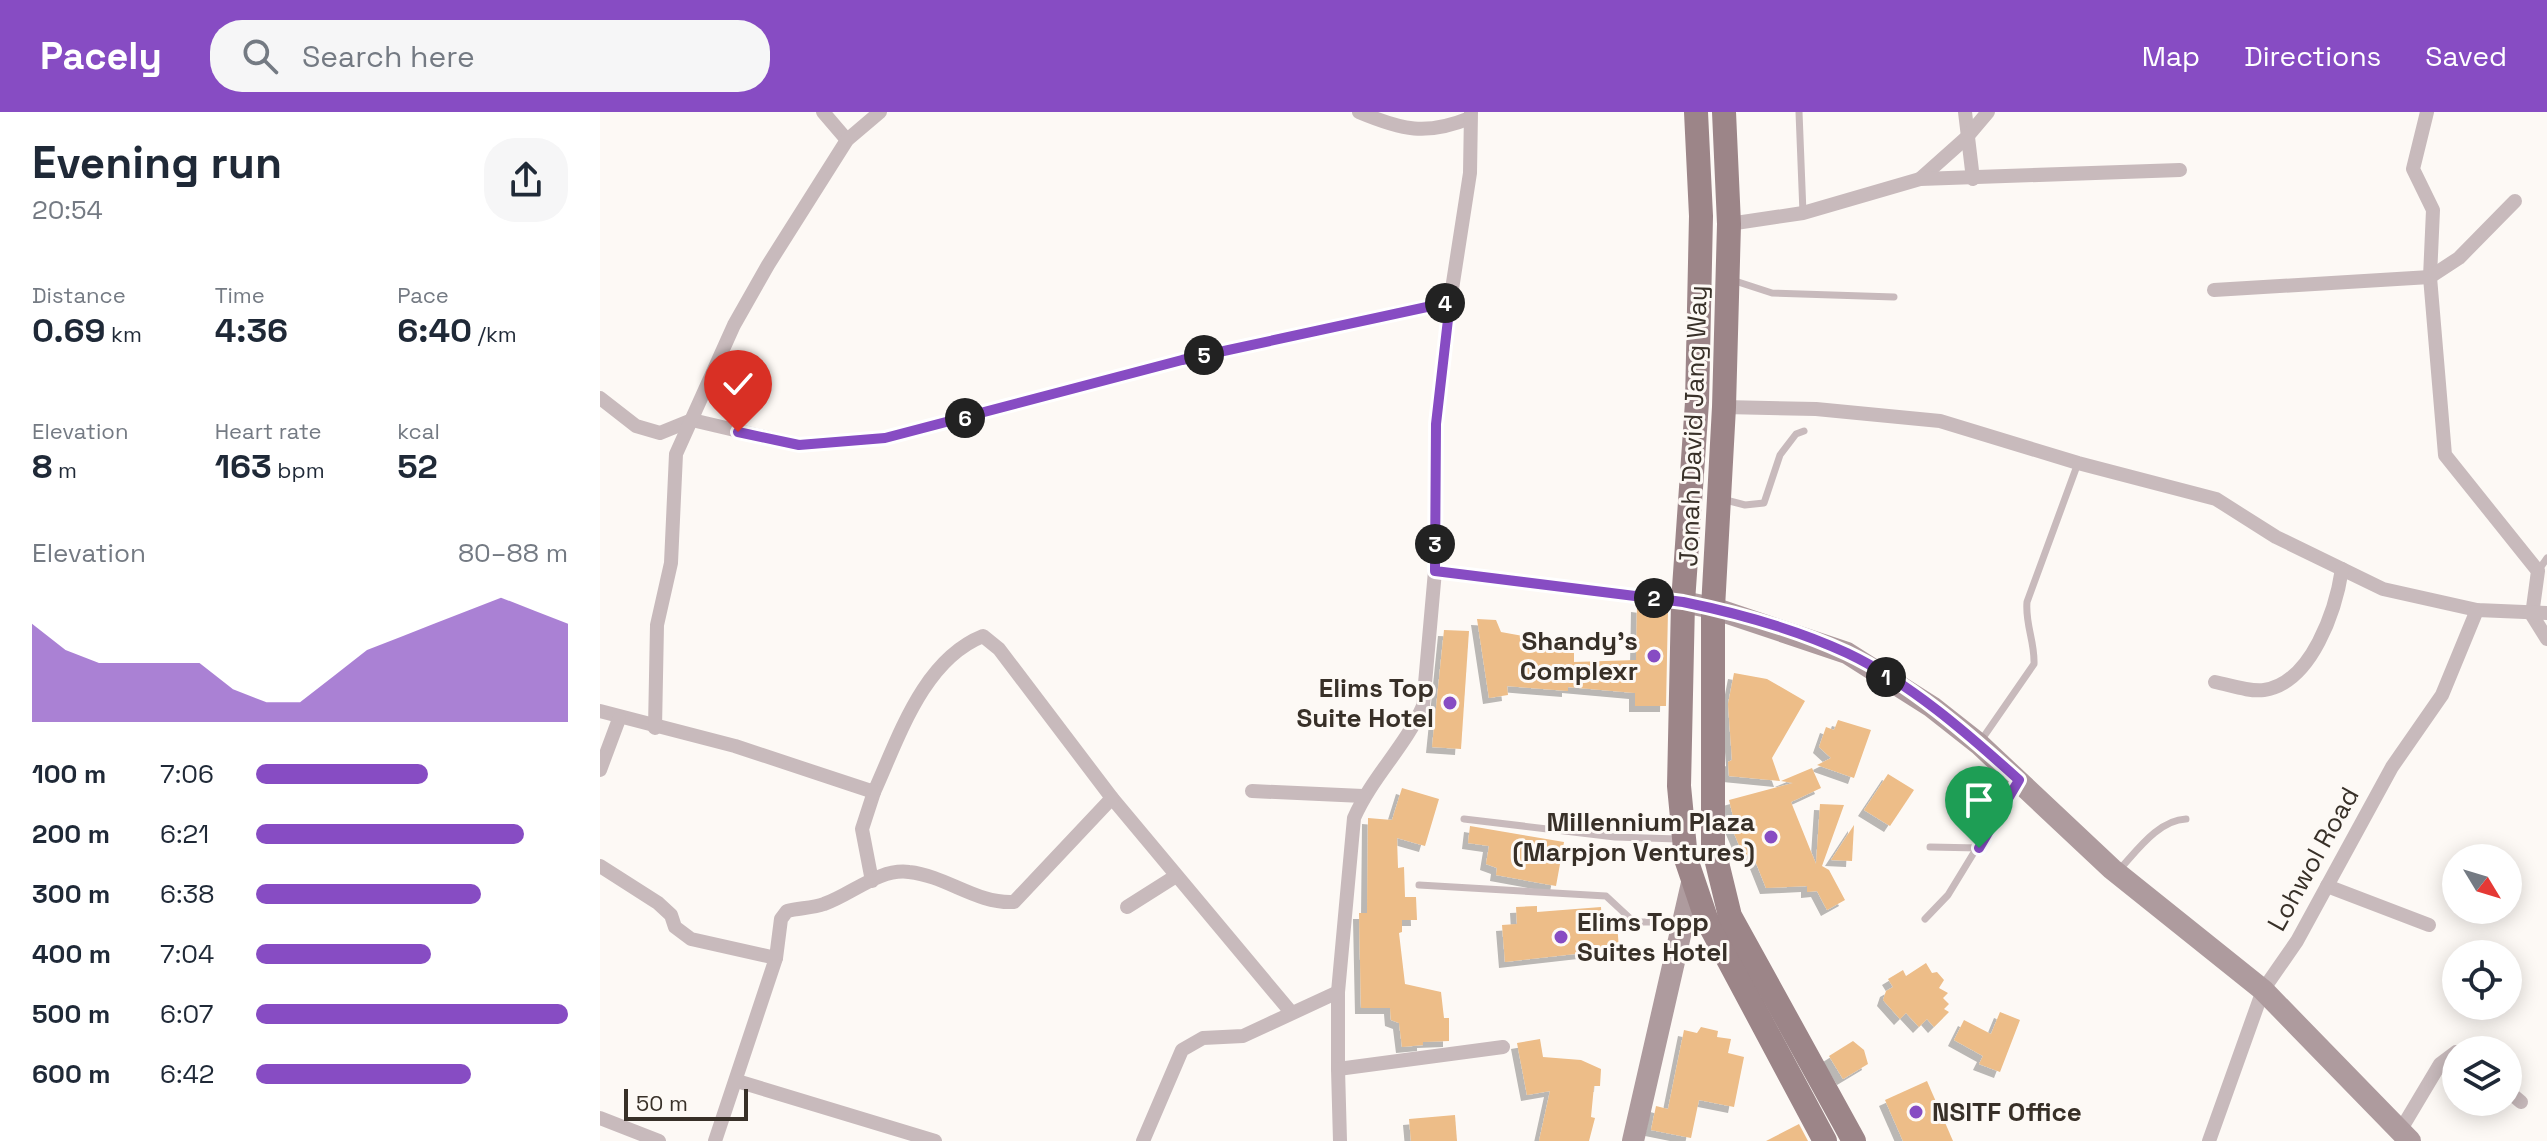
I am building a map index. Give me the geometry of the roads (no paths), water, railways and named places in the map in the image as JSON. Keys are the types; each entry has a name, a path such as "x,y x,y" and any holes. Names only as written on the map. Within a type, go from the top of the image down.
{"main road":[{"path":"1696,112 1701,216 1698,387 1683,602 1679,786 1684,839 1692,883 1706,918 1825,1141"},
{"name":"Jonah David Jang Way","path":"1724,112 1729,224 1724,407 1713,608 1713,846 1730,916 1854,1141"}],"street":[{"path":"823,112 847,140"},
{"path":"655,728 657,625 671,563 676,454 734,325 847,140 880,112"},
{"path":"1340,1141 1338,992 1354,818 1363,796 1414,727 1423,706 1435,571 1436,424 1450,302 1470,173 1470,115 1433,130 1416,130 1389,125 1359,112"},
{"path":"1965,112 1973,179"},
{"path":"1920,179 1966,138 1988,112"},
{"path":"2427,112 2413,169 2433,210 2430,277 2445,455 2538,571 2539,614 2547,639"},
{"path":"1729,224 1803,213 1920,179 2180,170"},
{"path":"2214,290 2430,277 2459,258 2515,201"},
{"path":"600,398 636,426 660,433 692,420 799,445 885,438 1182,360 1450,302"},
{"path":"1724,407 1816,409 1940,421 2078,463 2216,499 2276,537 2383,589 2477,610 2539,614"},
{"path":"2215,682 2262,690 2277,686 2297,671 2324,631 2339,591 2342,569"},
{"path":"1435,571 1683,602 1713,608 1847,653 1919,699 1979,744 2116,872 2263,990 2405,1136 2442,1062"},
{"name":"Lohwol Road","path":"2209,1141 2263,990 2297,941 2392,767 2442,695 2477,610"},
{"path":"872,881 862,829 874,792 927,683 947,657 983,636 999,649 1112,798 1290,1011"},
{"path":"600,711 619,719 735,746 874,792"},
{"path":"600,770 619,719"},
{"path":"1252,791 1363,796"},
{"path":"715,1141 776,958 781,919 787,911 822,905 898,871 912,872 993,903 1014,902 1112,798"},
{"path":"600,866 658,903 671,915 675,927 691,939 776,958"},
{"path":"1127,907 1176,876"},
{"path":"1633,1141 1692,883"},
{"path":"2327,886 2429,925"},
{"path":"1143,1141 1182,1050 1203,1038 1243,1036 1290,1011 1338,992"},
{"path":"1338,1069 1503,1047"},
{"path":"737,1081 935,1141"},
{"path":"600,1118 659,1141"}],"lane":[{"path":"1799,112 1803,213"},
{"path":"1728,279 1742,280 1772,293 1894,297"},
{"path":"1720,498 1745,505 1764,503 1780,455 1796,434 1804,431"},
{"path":"1979,744 2034,664 2026,620 2027,602 2078,463"},
{"path":"2538,571 2547,558"},
{"path":"1925,919 1948,895 2019,780"},
{"path":"1464,819 1615,837 1684,839"},
{"path":"2116,872 2154,833 2174,819 2186,819"},
{"path":"1930,847 1979,848"},
{"path":"1419,885 1606,896 1634,922 1684,922"}],"place":[{"name":"Shandy's Complexr","path":"1654,656"},
{"name":"Elims Top Suite Hotel","path":"1450,703"},
{"name":"Millennium Plaza (Marpjon Ventures)","path":"1771,837"},
{"name":"Elims Topp Suites Hotel","path":"1561,937"},
{"name":"NSITF Office","path":"1916,1112"}]}
